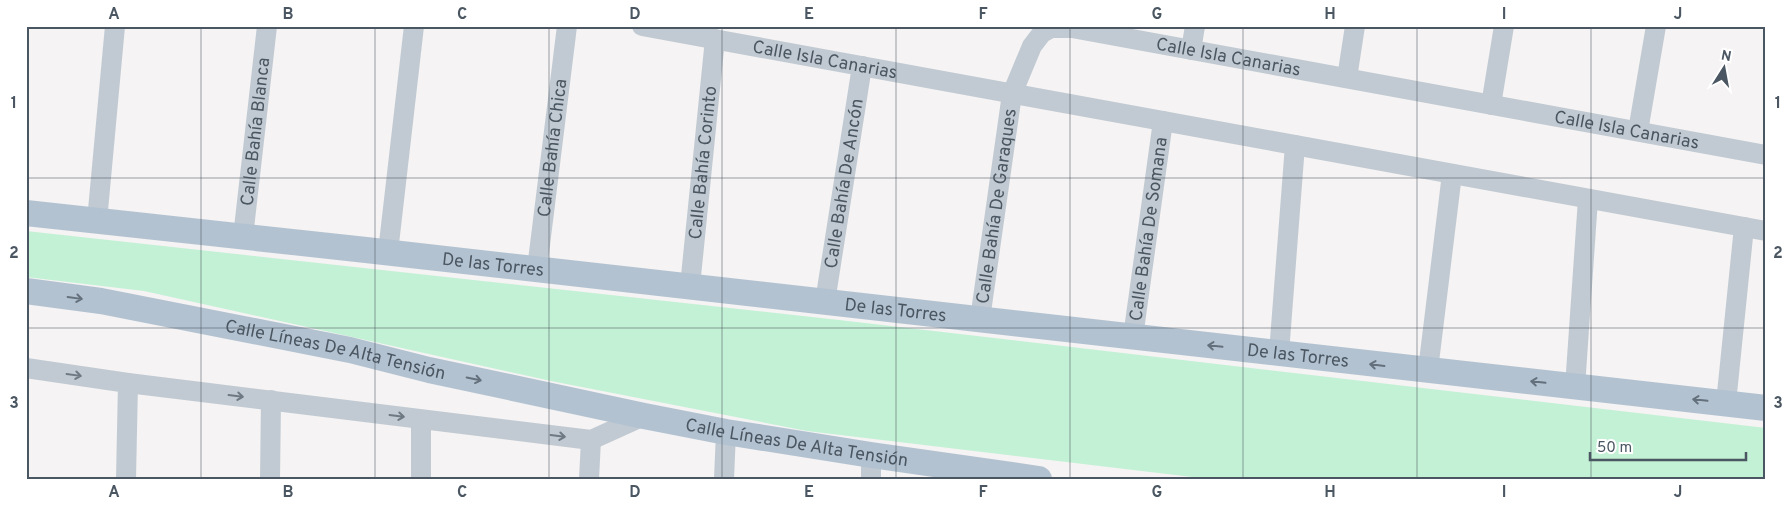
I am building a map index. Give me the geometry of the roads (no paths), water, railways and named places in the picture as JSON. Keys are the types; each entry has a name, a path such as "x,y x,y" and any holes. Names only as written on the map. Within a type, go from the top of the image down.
{"main road":[{"name":"De las Torres","path":"26,213 388,252 1766,408"},
{"name":"Calle Líneas De Alta Tensión","path":"26,291 101,302 350,350 429,370 726,432 871,467 1028,478"}],"street":[{"path":"97,221 115,26"},
{"name":"Calle Bahía Blanca","path":"243,237 267,26"},
{"path":"388,252 414,26"},
{"name":"Calle Bahía Chica","path":"538,269 567,26"},
{"name":"Calle Isla Canarias","path":"642,26 1012,94 1032,46 1042,33 1051,28 1071,27 1766,155"},
{"path":"1191,50 1195,26"},
{"path":"1347,78 1354,26"},
{"path":"1491,105 1504,26"},
{"path":"1638,132 1656,26"},
{"name":"Calle Bahía Corinto","path":"690,286 715,40"},
{"name":"Calle Bahía De Ancón","path":"825,302 862,66"},
{"path":"1012,94 1766,231"},
{"name":"Calle Bahía De Garaques","path":"980,319 1012,94"},
{"name":"Calle Bahía De Somana","path":"1133,336 1163,121"},
{"path":"1279,353 1295,145"},
{"path":"1428,370 1452,174"},
{"path":"1575,387 1588,199"},
{"path":"1726,403 1744,227"},
{"path":"26,368 128,383 591,440 644,416"},
{"path":"126,479 128,383"},
{"path":"270,479 271,400"},
{"path":"421,420 421,479"},
{"path":"724,479 726,432"},
{"path":"589,479 591,440"}]}
